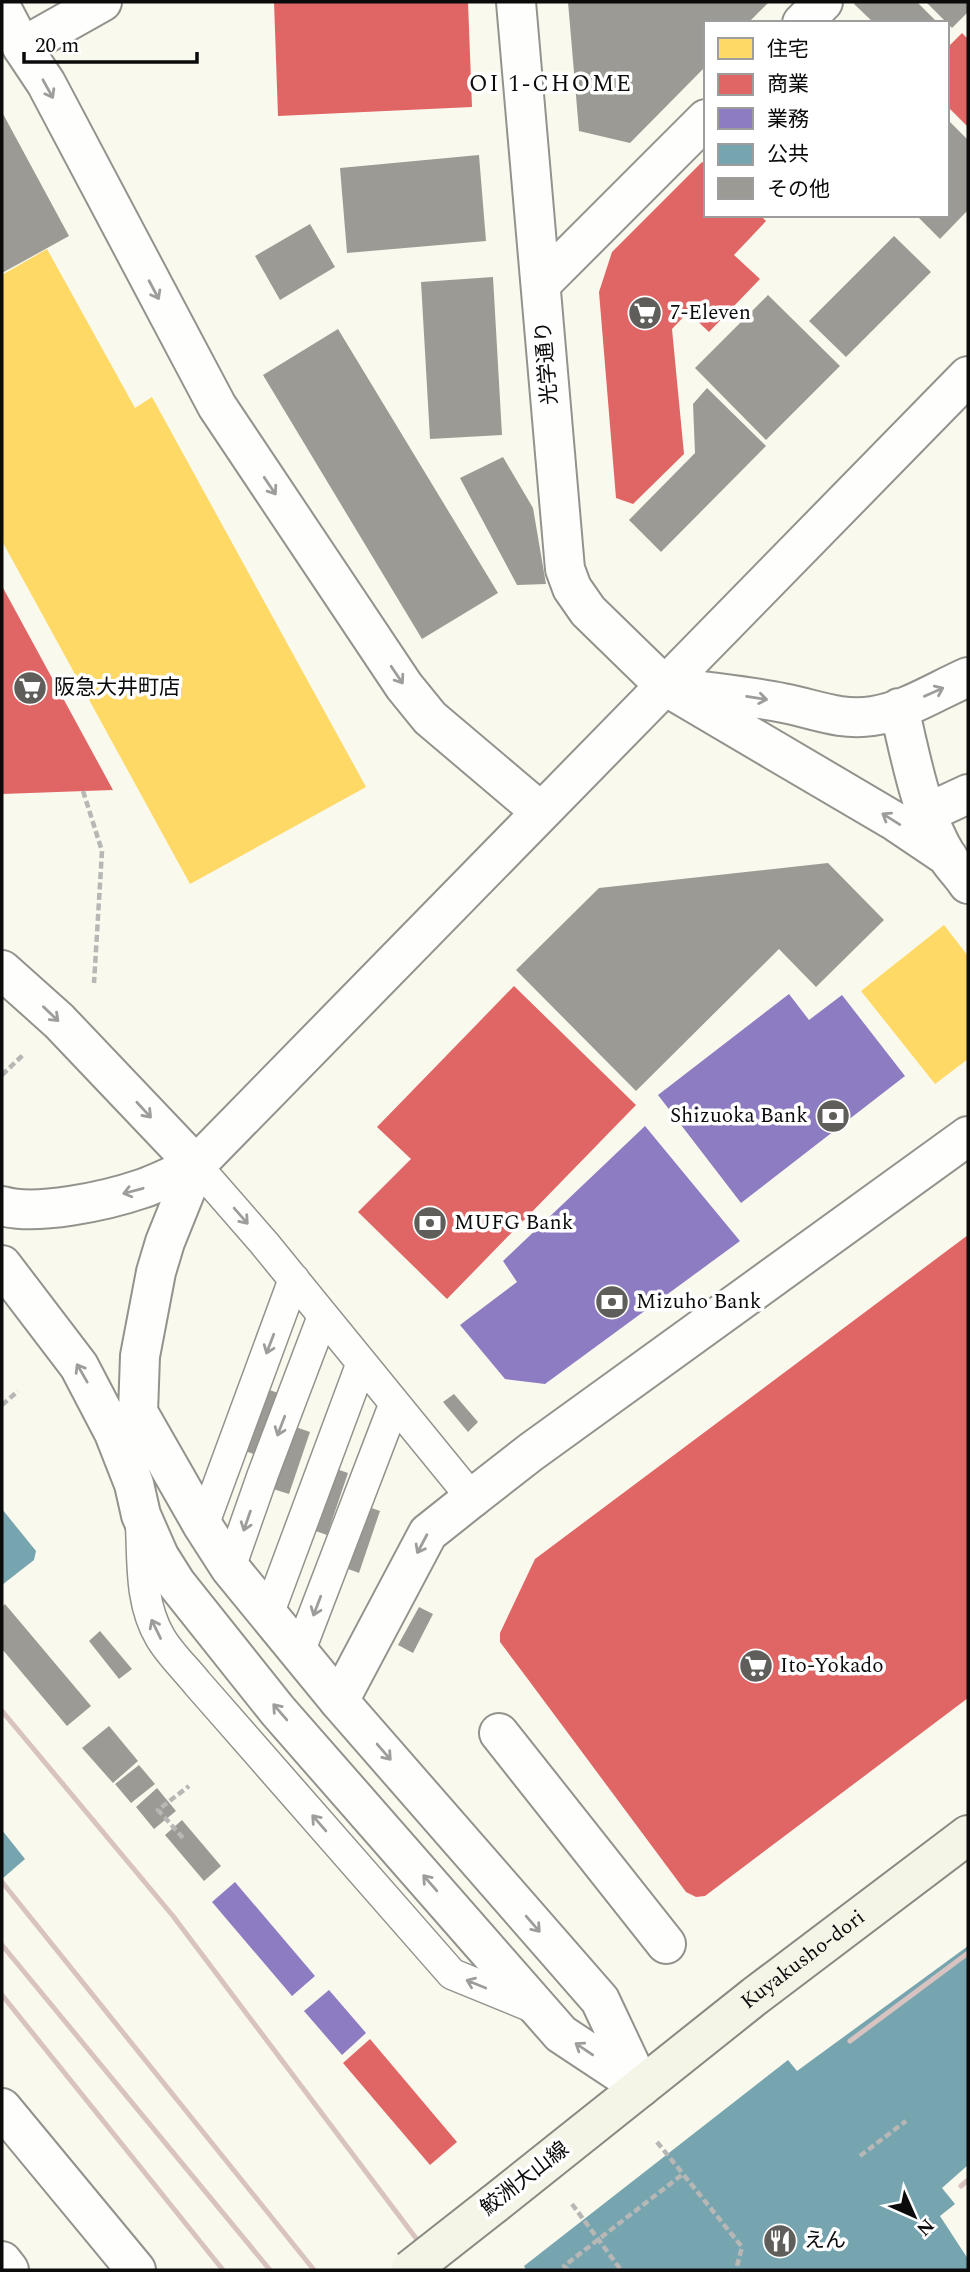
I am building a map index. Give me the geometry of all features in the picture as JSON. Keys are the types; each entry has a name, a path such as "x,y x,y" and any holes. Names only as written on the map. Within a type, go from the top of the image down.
{"main road":[{"name":"Kuyakusho-dori","path":"640,2087 968,1835"},
{"name":"鮫洲大山線","path":"410,2270 640,2087"}],"street":[{"path":"22,47 102,2"},
{"name":"光学通り","path":"516,2 565,569 572,588 588,611 665,687 896,822 958,870"},
{"path":"804,21 823,2"},
{"path":"2,9 22,47 46,83 216,406 404,686 430,718 541,811"},
{"path":"541,284 704,121"},
{"path":"137,1499 140,1356 156,1272 165,1241 196,1165 968,376"},
{"path":"665,687 785,703 842,717 874,716 899,708 968,677"},
{"path":"899,708 927,813 958,870"},
{"path":"927,813 968,794"},
{"path":"2,970 59,1021 196,1165"},
{"path":"339,1701 428,1533 542,1444 968,1136"},
{"path":"2,1206 40,1210 83,1203 140,1189 196,1165"},
{"path":"2,1265 79,1366 114,1433 159,1556 176,1583 278,1710 561,2034 640,2087"},
{"path":"139,1414 203,1526 230,1567 339,1701 600,2000 640,2087"},
{"path":"499,1733 666,1944"},
{"path":"2,2108 136,2270"},
{"path":"2,2261 9,2270"}],"lane":[{"path":"196,1165 294,1279 361,1365 472,1498"},
{"path":"203,1526 294,1279"},
{"path":"230,1567 323,1317"},
{"path":"268,1615 361,1365"},
{"path":"299,1653 394,1405"}],"path":[{"path":"83,791 102,851 93,987"},
{"path":"2,1075 28,1050"},
{"path":"2,1405 18,1391"},
{"path":"183,1838 158,1810 189,1786"},
{"path":"860,2156 906,2121"},
{"path":"657,2143 742,2247 736,2270"},
{"path":"568,2270 564,2266 683,2174"},
{"path":"572,2204 621,2270"}],"building: 住宅":[{"path":"47,249 135,408 152,397 366,787 190,884 2,541 2,275"},
{"path":"944,925 968,956 968,1059 935,1084 861,991"}],"building: 商業":[{"path":"274,2 468,2 472,107 278,116"},
{"path":"962,33 968,39 968,127 949,108 949,46"},
{"path":"702,162 704,217 762,217 766,221 734,255 760,279 709,332 688,312 672,329 684,454 633,504 616,498 599,292 612,252"},
{"name":"阪急大井町店","path":"2,586 113,790 2,794"},
{"path":"514,986 636,1105 447,1299 358,1212 411,1159 377,1127"},
{"path":"968,1235 968,1698 705,1896 696,1897 686,1892 500,1642 500,1633 535,1559"},
{"path":"370,2039 457,2142 430,2165 343,2063"}],"building: 業務":[{"path":"789,994 809,1020 842,995 905,1076 741,1203 658,1095"},
{"path":"645,1126 740,1241 545,1384 505,1379 460,1325 517,1282 503,1261"},
{"path":"235,1882 315,1976 292,1996 212,1902"},
{"path":"329,1990 366,2033 342,2055 304,2011"}],"building: 公共":[{"path":"2,1509 36,1551 34,1560 2,1585"},
{"path":"2,1830 25,1859 2,1879"},
{"path":"968,1946 968,2165 942,2188 955,2204 940,2216 968,2259 968,2270 526,2270 524,2266 788,2060 797,2071"}],"building: その他":[{"path":"568,2 769,2 750,21 704,21 704,68 630,143 579,131"},
{"path":"917,2 936,21 872,21 854,4"},
{"path":"926,2 968,2 968,12 952,28 949,21 945,21"},
{"path":"2,112 69,236 2,273"},
{"path":"949,121 968,140 968,210 940,239 918,217 949,217"},
{"path":"479,155 486,241 347,253 340,168"},
{"path":"310,224 335,267 280,300 255,256"},
{"path":"894,236 931,272 846,357 809,321"},
{"path":"493,277 502,435 430,439 421,282"},
{"path":"768,295 840,366 766,440 695,368"},
{"path":"338,329 498,593 422,639 263,375"},
{"path":"707,388 766,446 661,552 629,520 695,453 693,404"},
{"path":"503,457 533,508 546,584 517,585 460,478"},
{"path":"828,863 884,920 816,987 779,949 636,1091 516,970 599,888"},
{"path":"261,1387 281,1394 259,1456 240,1449"},
{"path":"454,1394 478,1422 468,1432 443,1402"},
{"path":"290,1425 310,1432 289,1494 270,1488"},
{"path":"328,1466 348,1473 327,1535 307,1528"},
{"path":"360,1504 380,1511 359,1573 340,1566"},
{"path":"5,1604 91,1706 67,1726 2,1649 2,1607"},
{"path":"419,1607 433,1614 413,1653 398,1645"},
{"path":"100,1631 132,1669 119,1679 89,1641"},
{"path":"109,1726 138,1761 113,1783 82,1748"},
{"path":"139,1765 155,1784 131,1803 115,1784"},
{"path":"157,1788 176,1811 154,1829 136,1807"},
{"path":"182,1820 221,1866 204,1881 165,1835"}],"railway":[{"path":"2,1711 173,1916 440,2270"},
{"path":"2,1882 314,2270"},
{"path":"2,1945 270,2270"},
{"path":"850,2041 968,1953"},
{"path":"2,1995 223,2270"},
{"path":"961,2186 968,2180"}],"place":[{"name":"7-Eleven","path":"645,313"},
{"name":"阪急大井町店","path":"30,688"},
{"name":"Shizuoka Bank","path":"833,1116"},
{"name":"MUFG Bank","path":"430,1223"},
{"name":"Mizuho Bank","path":"612,1302"},
{"name":"Ito-Yokado","path":"756,1666"},
{"name":"えん","path":"780,2241"}],"district":[{"name":"OI 1-CHOME","path":"551,84"}]}
